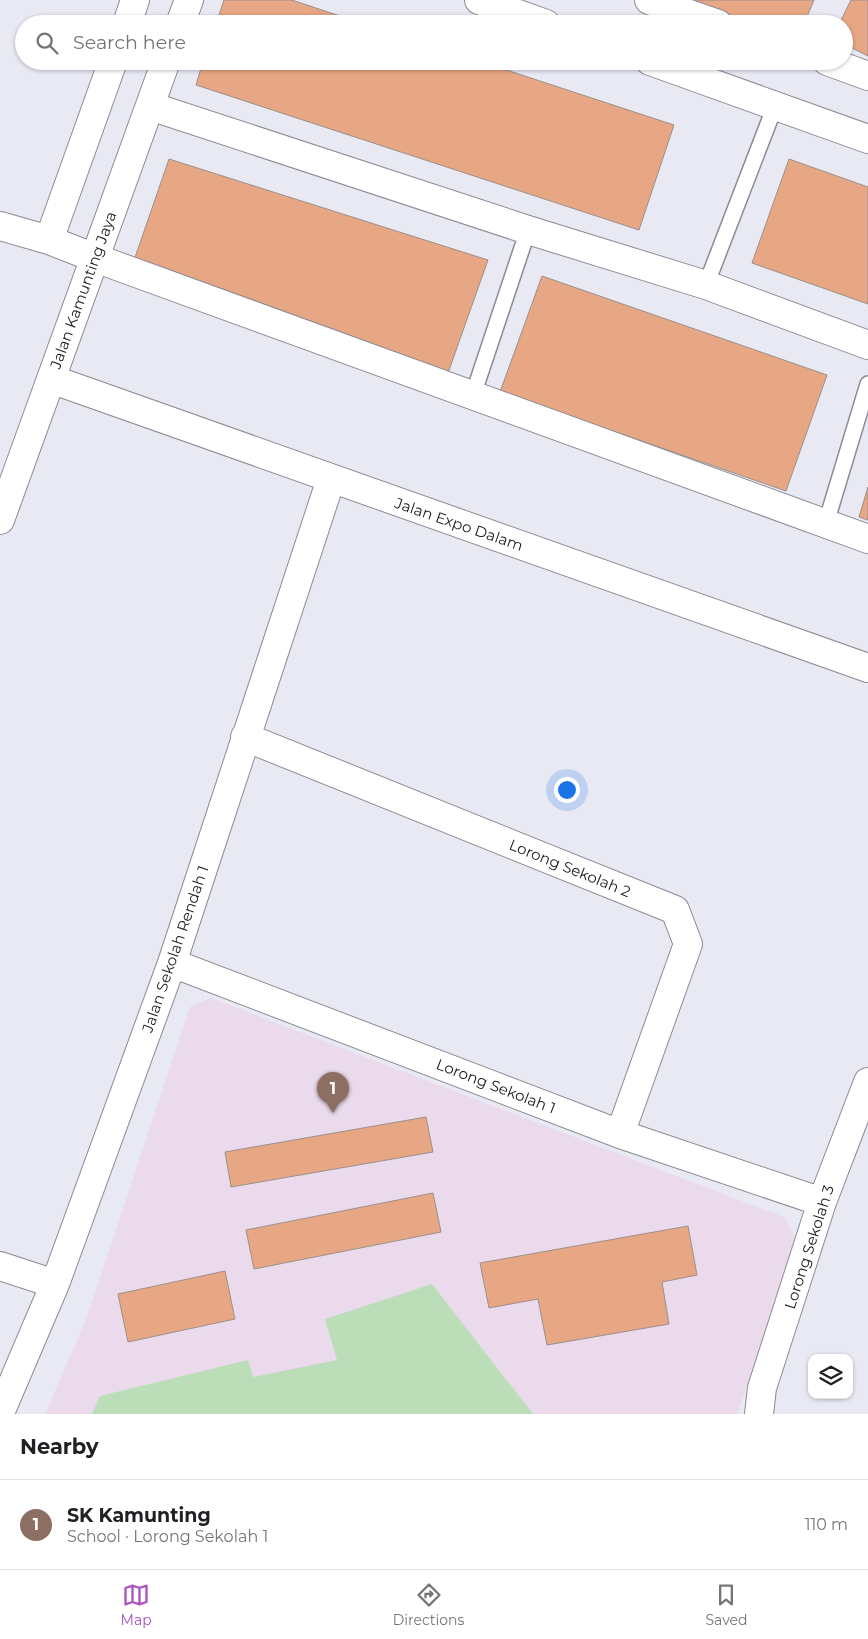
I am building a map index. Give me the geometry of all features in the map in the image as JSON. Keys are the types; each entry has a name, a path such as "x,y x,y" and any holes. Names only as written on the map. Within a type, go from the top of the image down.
{"street":[{"path":"130,15 135,0"},
{"path":"183,15 189,0"},
{"path":"479,0 521,15"},
{"path":"649,0 692,15"},
{"path":"49,240 110,70"},
{"name":"Jalan Kamunting Jaya","path":"0,520 163,70"},
{"path":"675,70 868,139"},
{"path":"852,70 868,76"},
{"path":"150,106 528,230 706,286 868,345"},
{"path":"0,226 49,240 868,539"},
{"name":"Jalan Expo Dalam","path":"51,379 868,668"},
{"name":"Jalan Sekolah Rendah 1","path":"0,1413 55,1284 172,963 331,479"},
{"name":"Lorong Sekolah 2","path":"245,737 676,910 688,944 620,1134"},
{"name":"Lorong Sekolah 1","path":"172,963 620,1134 822,1202"},
{"name":"Lorong Sekolah 3","path":"759,1414 762,1388 822,1202 868,1082"},
{"path":"0,1266 55,1284"}],"lane":[{"path":"706,286 775,106"},
{"path":"474,395 528,230"},
{"path":"826,523 868,384"}],"shaded area":[{"path":"211,998 786,1218 797,1242 737,1414 45,1414 86,1320 190,1007"}],"green space":[{"path":"432,1284 533,1414 92,1414 100,1396 248,1360 253,1377 337,1360 325,1319"}],"building":[{"path":"224,0 292,0 337,15 219,15"},
{"path":"687,0 814,0 808,15 723,15"},
{"path":"851,0 868,0 868,56 853,48 853,15 844,15"},
{"path":"200,70 506,70 674,125 639,230 196,85"},
{"path":"169,159 488,260 448,373 130,272"},
{"path":"789,159 868,187 868,304 752,263"},
{"path":"542,276 827,375 786,491 500,392"},
{"path":"868,487 868,520 859,517"},
{"path":"426,1117 433,1152 231,1187 225,1152"},
{"path":"433,1193 441,1232 254,1269 246,1230"},
{"path":"688,1226 697,1275 662,1282 669,1324 547,1345 538,1299 489,1308 480,1263"},
{"path":"225,1271 235,1319 128,1342 118,1294"}],"place":[{"name":"SK Kamunting","path":"333,1113"}]}
